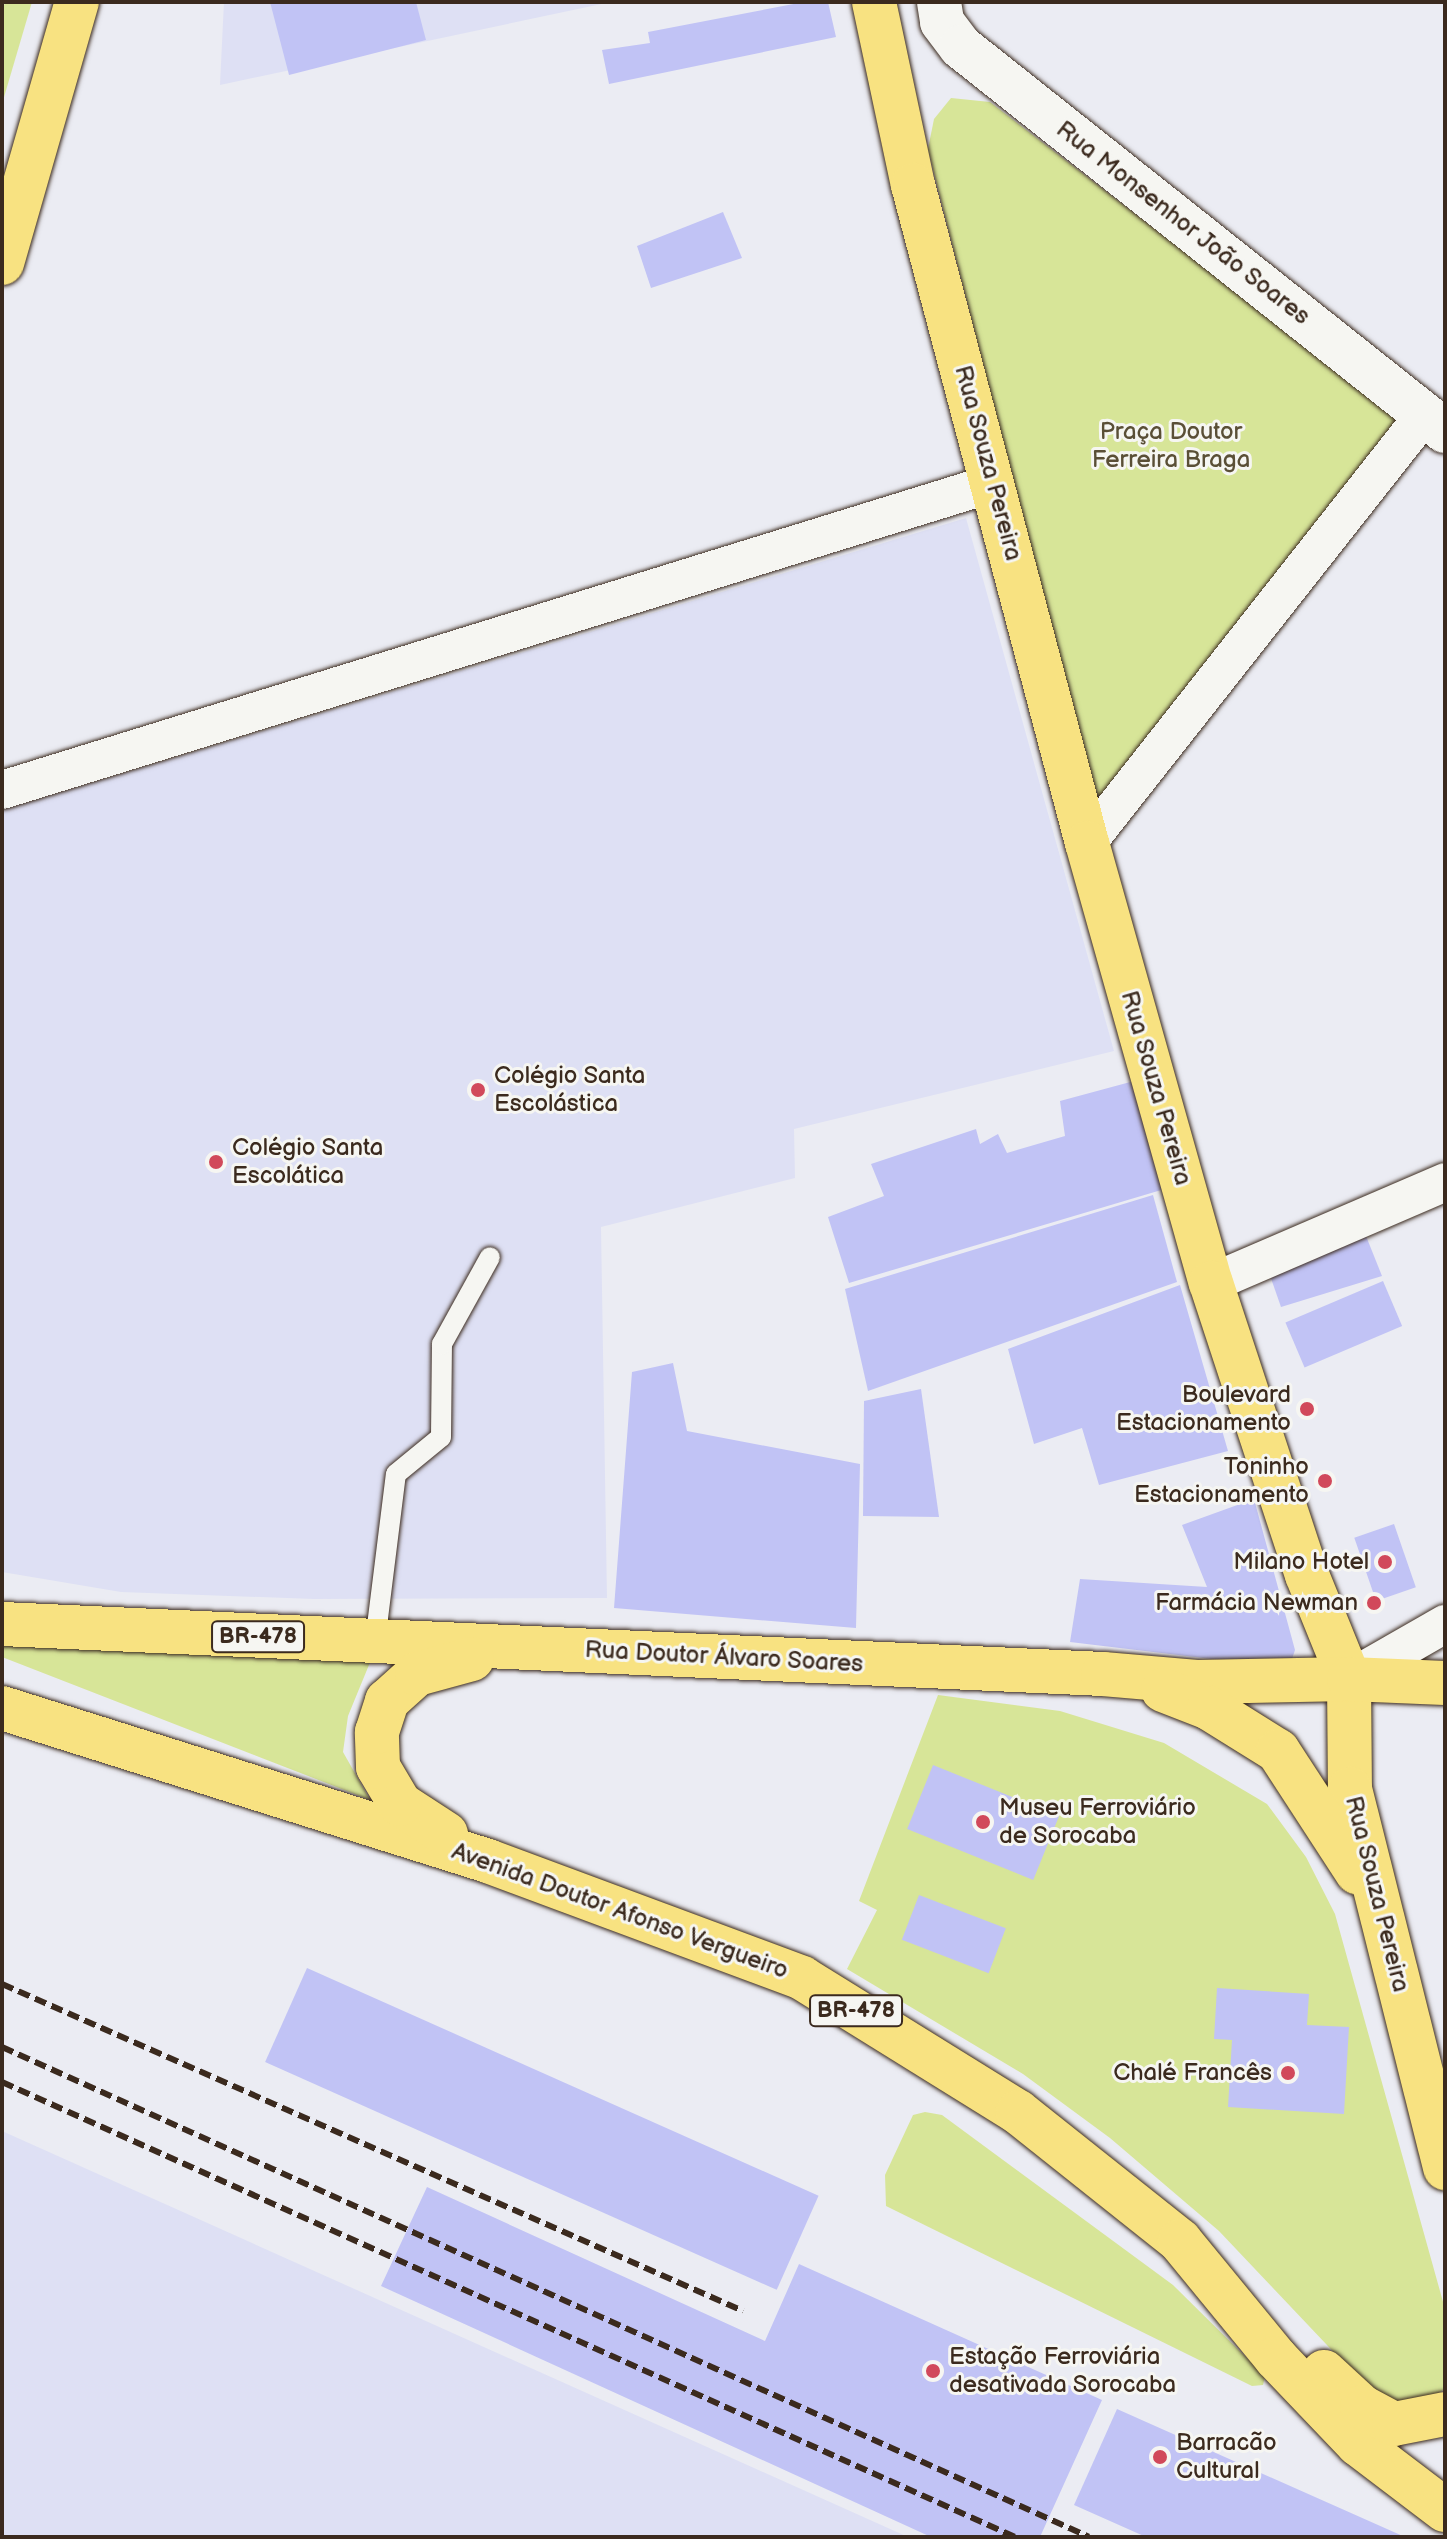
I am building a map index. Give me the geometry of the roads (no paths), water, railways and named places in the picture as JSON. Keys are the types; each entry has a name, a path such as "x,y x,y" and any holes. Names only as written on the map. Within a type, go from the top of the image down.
{"main road":[{"path":"2,263 77,2"},
{"name":"Rua Souza Pereira","path":"874,2 913,185 1087,843 1211,1283 1307,1575 1349,1679 1350,1789 1445,2168"},
{"name":"Rua Doutor Álvaro Soares","path":"2,1624 1103,1674 1197,1682 1349,1679 1445,1683"},
{"path":"488,1861 400,1804 378,1767 377,1732 387,1701 417,1674 514,1648"},
{"name":"BR-478","path":"1103,1674 1209,1708 1278,1751 1381,1913"},
{"name":"Avenida Doutor Afonso Vergueiro","path":"2,1708 488,1861 802,1978 1018,2112 1180,2241 1276,2358 1358,2444 1445,2510"},
{"name":"BR-478","path":"1180,2241 1362,2407 1394,2424 1445,2414"}],"street":[{"name":"Rua Monsenhor João Soares","path":"939,2 942,22 961,47 1435,422"},
{"path":"1087,843 1435,422"},
{"path":"2,790 994,483"},
{"path":"1211,1283 1445,1182"},
{"path":"1349,1679 1445,1624"}],"lane":[{"path":"375,1642 396,1474 441,1437 442,1344 490,1257"}],"railway":[{"path":"2,1984 743,2311"},
{"path":"2,2047 1089,2537"},
{"path":"2,2082 1015,2537"}],"place":[{"name":"Colégio Santa Escolástica","path":"478,1090"},
{"name":"Colégio Santa Escolática","path":"216,1162"},
{"name":"Boulevard Estacionamento","path":"1307,1409"},
{"name":"Toninho Estacionamento","path":"1325,1481"},
{"name":"Milano Hotel","path":"1385,1562"},
{"name":"Farmácia Newman","path":"1374,1603"},
{"name":"Museu Ferroviário de Sorocaba","path":"983,1822"},
{"name":"Chalé Francês","path":"1288,2073"},
{"name":"Estação Ferroviária desativada Sorocaba","path":"933,2371"},
{"name":"Barracão Cultural","path":"1160,2457"}],"park label":[{"name":"Praça Doutor Ferreira Braga","path":"1171,446"}]}
